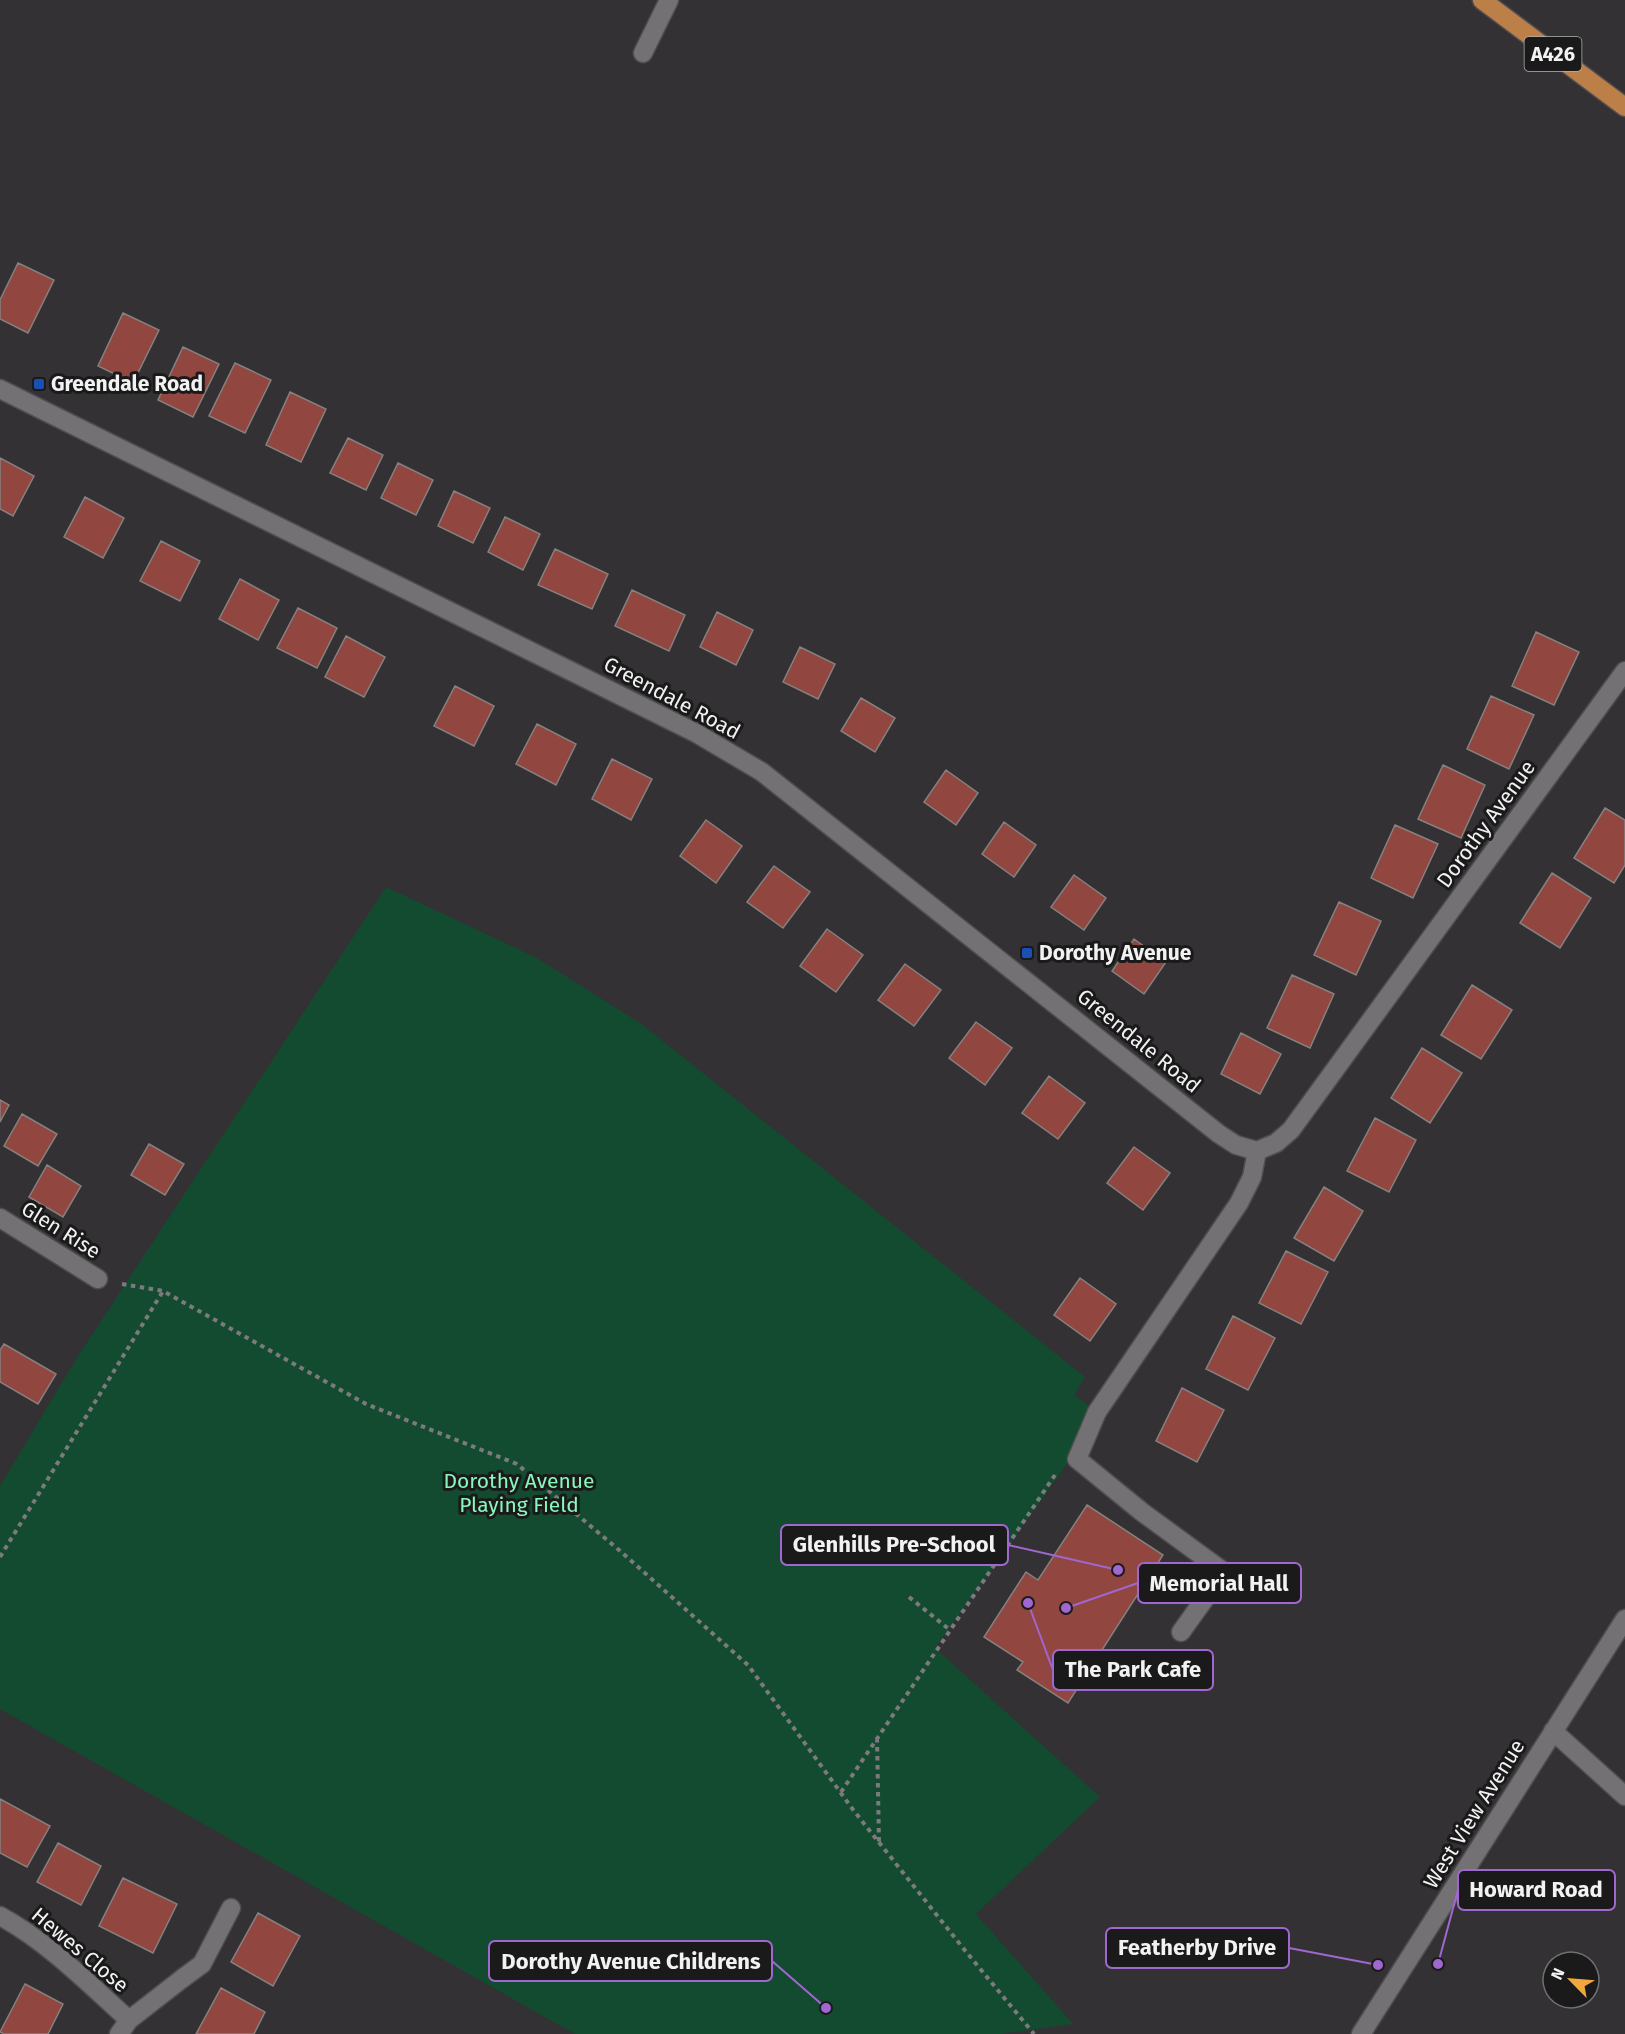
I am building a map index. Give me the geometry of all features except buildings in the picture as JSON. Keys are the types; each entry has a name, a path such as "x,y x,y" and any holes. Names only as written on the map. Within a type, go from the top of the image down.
{"main road":[{"name":"A426","path":"1482,0 1625,107"}],"street":[{"path":"643,53 669,0"},
{"name":"Greendale Road","path":"0,389 696,733 762,772 1219,1134 1236,1144 1257,1151"},
{"name":"Dorothy Avenue","path":"1257,1151 1276,1143 1291,1130 1625,671"},
{"path":"1181,1632 1224,1572 1142,1512 1077,1459 1097,1412 1239,1203 1252,1178 1257,1151"},
{"name":"Glen Rise","path":"0,1218 98,1279"},
{"name":"West View Avenue","path":"1361,2034 1625,1618"},
{"path":"1553,1731 1625,1796"},
{"name":"Hewes Close","path":"0,1916 16,1925 76,1972 124,2027 202,1964 231,1908"}],"path":[{"path":"98,1279 163,1292 366,1404 518,1464 748,1665 879,1842 1035,2034"},
{"path":"0,1557 163,1292"},
{"path":"841,1792 1060,1467"},
{"path":"909,1597 950,1630"},
{"path":"877,1738 879,1842"}],"green space":[{"name":"Dorothy Avenue Playing Field","path":"386,887 537,958 640,1023 1085,1377 1074,1395 1102,1415 935,1648 1100,1797 976,1914 1073,2024 1000,2034 575,2034 0,1709 0,1486 76,1359"}],"place":[{"name":"Greendale Road","path":"39,384"},
{"name":"Dorothy Avenue","path":"1027,953"},
{"name":"Glenhills Pre-School","path":"1118,1570"},
{"name":"The Park Cafe","path":"1028,1603"},
{"name":"Memorial Hall","path":"1066,1608"},
{"name":"Howard Road","path":"1438,1964"},
{"name":"Featherby Drive","path":"1378,1965"},
{"name":"Dorothy Avenue Childrens","path":"826,2008"}]}
